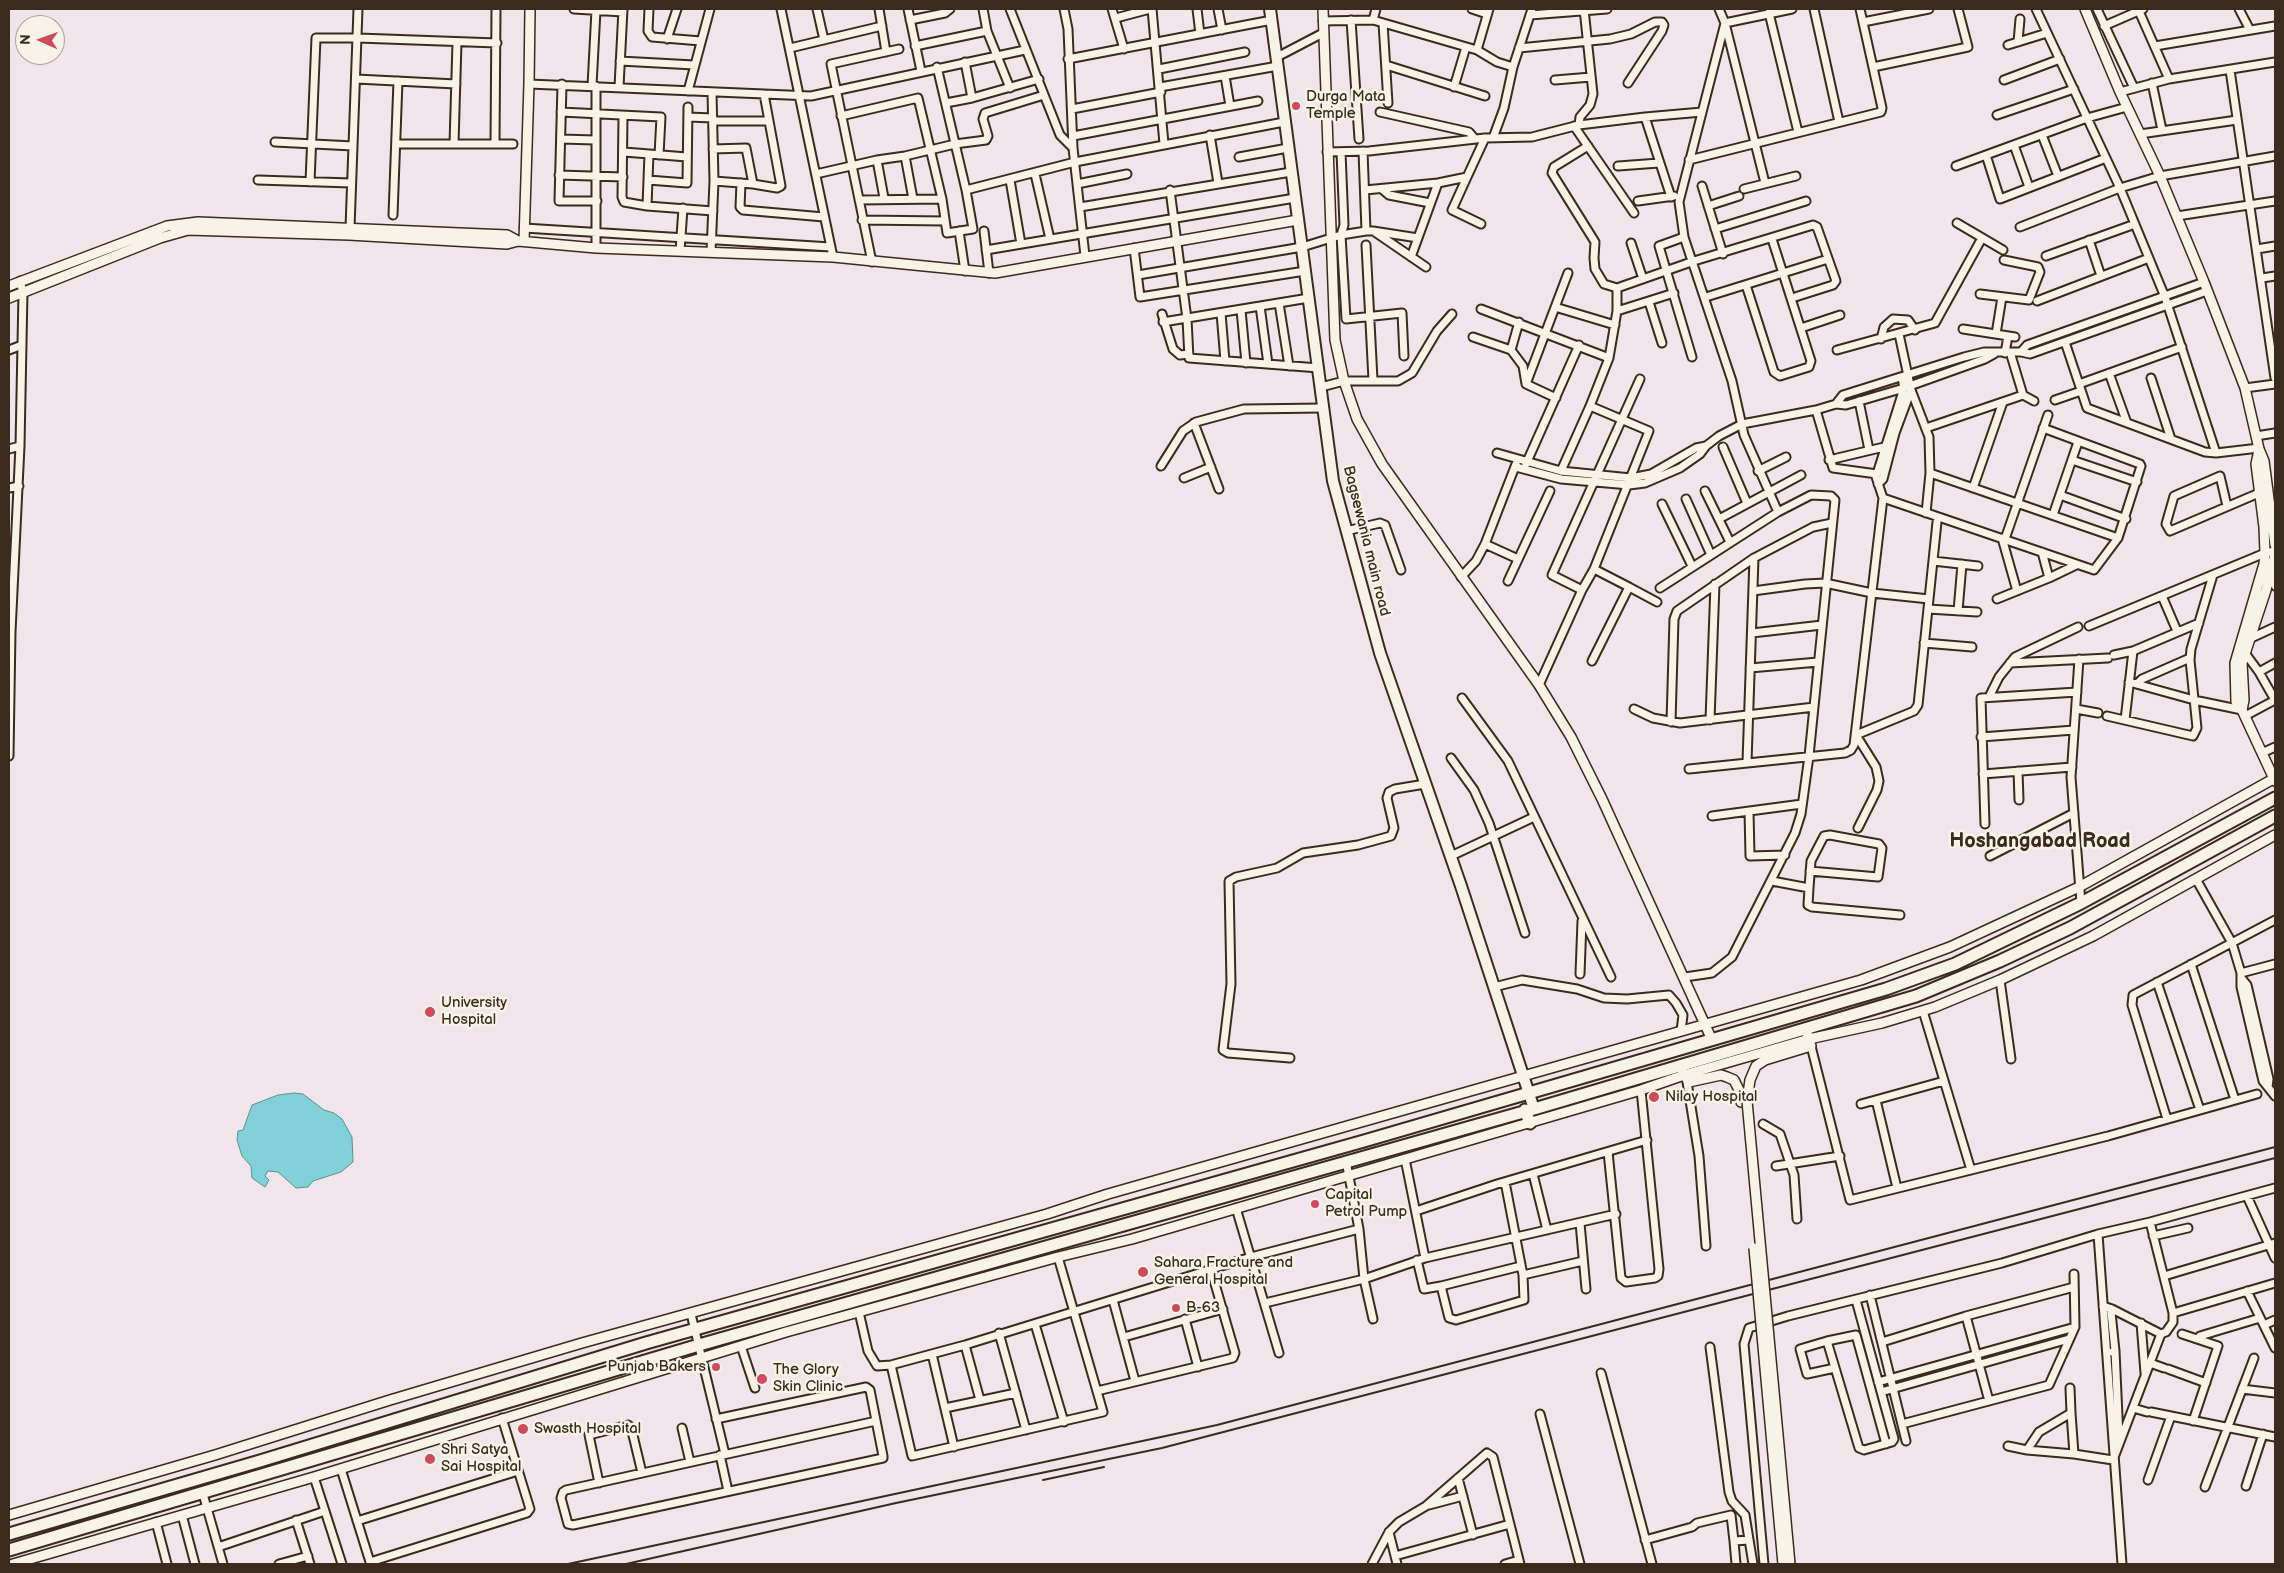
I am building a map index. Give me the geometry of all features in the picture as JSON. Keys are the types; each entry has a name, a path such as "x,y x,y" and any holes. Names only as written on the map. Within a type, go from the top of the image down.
{"main road":[{"name":"Bagsewania main road","path":"1270,9 1333,481 1372,624 1494,986"},
{"path":"9,1534 260,1461 492,1389 695,1329 1834,1005 1924,976 1963,960 2081,903 2275,798"},
{"path":"9,1550 203,1494 496,1404 698,1345 1530,1109 1684,1074 1804,1028 1937,988 2070,928 2275,816"},
{"path":"1494,986 1523,1077 1530,1092 1530,1123"}],"street":[{"path":"350,228 358,9"},
{"path":"495,144 496,9"},
{"path":"521,241 524,228 530,9"},
{"path":"574,9 623,10 619,87"},
{"path":"649,9 650,34 655,38 700,41"},
{"path":"667,39 677,9"},
{"path":"688,91 710,9"},
{"path":"781,9 833,257"},
{"path":"818,9 824,40"},
{"path":"879,9 886,52"},
{"path":"908,9 921,71"},
{"path":"910,20 945,13 950,9"},
{"path":"983,9 987,31 1010,88"},
{"path":"1010,9 1060,135 1073,148"},
{"path":"1064,9 1068,29 1074,162 1085,256"},
{"path":"1112,9 1124,49"},
{"path":"1116,18 1151,9 1161,89 1164,144"},
{"path":"1197,9 1200,34"},
{"path":"1218,9 1222,30"},
{"path":"1323,9 1327,152 1338,382 1374,452 1461,577 1540,685 1579,750 1685,978 1703,1024 1712,1040"},
{"path":"1373,20 1376,9"},
{"path":"1472,9 1488,11 1477,50"},
{"path":"1480,224 1452,210 1467,177 1504,108 1513,67 1531,12 1607,9"},
{"path":"1719,9 1725,23 1765,184"},
{"path":"1725,23 1792,9"},
{"path":"1814,9 1839,122"},
{"path":"1690,160 1881,112 1882,108 1860,9"},
{"path":"1863,22 1929,9"},
{"path":"1873,67 1968,47 1958,9"},
{"path":"2036,9 2120,188 2165,297 2216,453"},
{"path":"2085,9 2120,92 2177,216 2245,388 2259,449 2264,461 2275,545"},
{"path":"2097,9 2134,88"},
{"path":"2104,26 2140,9 2169,79"},
{"path":"2239,9 2250,30"},
{"path":"596,10 594,86 597,176 596,248"},
{"path":"1584,10 1592,99 1590,105 1580,117 1578,126 1583,140 1634,213"},
{"path":"1769,13 1798,132"},
{"path":"2018,42 2020,19"},
{"path":"1068,59 1272,20"},
{"path":"1323,20 1373,20 1477,50 1497,62 1513,67"},
{"path":"1351,20 1359,138"},
{"path":"1519,48 1587,42 1622,36 1655,22 1662,22 1662,31 1628,83"},
{"path":"1383,23 1388,103"},
{"path":"1725,23 1679,202 1684,237 1694,261 1732,381 1749,450 1778,512"},
{"path":"790,48 882,26"},
{"path":"2155,46 2275,26"},
{"path":"915,46 987,31"},
{"path":"1072,109 1225,76 1278,61 1323,33"},
{"path":"2008,45 2047,33"},
{"path":"310,182 316,38 496,43"},
{"path":"454,144 457,42"},
{"path":"1454,87 1466,47"},
{"path":"872,262 831,64 899,49"},
{"path":"529,84 811,96 937,67 997,57 1025,50"},
{"path":"1159,69 1245,52"},
{"path":"2004,80 2060,59"},
{"path":"620,61 694,65"},
{"path":"965,62 972,98"},
{"path":"2120,92 2169,79 2275,64"},
{"path":"1386,66 1485,96"},
{"path":"841,116 918,98 942,199 947,233 973,229 966,190 937,67"},
{"path":"2230,70 2262,278 2275,378"},
{"path":"1225,76 1230,106"},
{"path":"1554,80 1591,77"},
{"path":"356,79 456,84"},
{"path":"946,104 1039,79"},
{"path":"393,215 398,81"},
{"path":"2152,83 2162,130"},
{"path":"562,84 559,201 597,201"},
{"path":"1997,115 2074,89"},
{"path":"711,252 714,181 712,92"},
{"path":"714,181 777,188 781,186 764,94"},
{"path":"816,174 851,165 988,139 983,119 985,113 1044,95"},
{"path":"1073,136 1258,101"},
{"path":"648,180 687,183 688,107"},
{"path":"1956,166 2087,118 2127,107"},
{"path":"561,112 661,117 659,155"},
{"path":"1380,112 1469,132 1475,139"},
{"path":"1327,152 1363,152 1475,139 1532,137 1578,126 1702,112"},
{"path":"623,116 622,197 624,202 647,206 713,211"},
{"path":"688,117 768,121"},
{"path":"1645,117 1671,197"},
{"path":"2140,134 2237,120"},
{"path":"966,190 1035,174 1074,162 1284,122"},
{"path":"1453,143 1455,129"},
{"path":"1210,135 1218,183"},
{"path":"2042,135 2058,176"},
{"path":"561,139 596,140"},
{"path":"275,142 353,146"},
{"path":"396,144 513,144"},
{"path":"2014,145 2029,188"},
{"path":"1588,146 1554,167 1552,173 1595,242 1594,258 1598,276 1604,284 1617,288 1694,261 1723,254 1813,225 1817,227 1836,281 1833,285 1792,298"},
{"path":"713,149 746,148 754,184"},
{"path":"1239,157 1288,148"},
{"path":"624,152 687,157"},
{"path":"1341,152 1344,225 1341,235 1346,318 1402,313 1404,356"},
{"path":"1363,152 1369,231"},
{"path":"647,206 649,154"},
{"path":"905,156 913,199"},
{"path":"1986,156 2000,198 2106,158"},
{"path":"2020,227 2120,188 2160,176 2275,156"},
{"path":"877,160 884,198"},
{"path":"1618,166 1659,163"},
{"path":"1080,207 1170,190 1291,172"},
{"path":"1035,174 1050,238"},
{"path":"1077,184 1128,174"},
{"path":"559,175 623,177"},
{"path":"1744,189 1796,176"},
{"path":"1365,190 1438,183 1467,177"},
{"path":"258,180 351,183"},
{"path":"1010,180 1021,244"},
{"path":"741,183 740,207 743,210 824,217"},
{"path":"1412,257 1438,183"},
{"path":"1702,186 1723,254"},
{"path":"1382,189 1390,195 1430,203"},
{"path":"1170,190 1189,358 1319,368"},
{"path":"1638,201 1671,197 1681,193"},
{"path":"1708,206 1739,196"},
{"path":"859,200 884,198 942,199"},
{"path":"986,250 1295,198"},
{"path":"1715,229 1806,201"},
{"path":"2177,216 2275,201"},
{"path":"680,251 683,208"},
{"path":"862,220 945,221"},
{"path":"9,298 160,238 188,230 349,235 507,244 521,241 596,248 833,257 989,273 1298,220"},
{"path":"9,286 178,223 198,222 507,235 521,241"},
{"path":"1957,223 2003,250"},
{"path":"2046,256 2135,224"},
{"path":"524,228 831,247"},
{"path":"960,231 965,271"},
{"path":"984,231 989,273"},
{"path":"1369,231 1426,267"},
{"path":"1138,275 1302,248 1341,235 1369,231 1418,238"},
{"path":"1684,237 1659,246 1692,357"},
{"path":"1837,350 1930,326 1938,320 1982,238"},
{"path":"1746,285 1776,375 1780,376 1811,364 1792,298 1772,239"},
{"path":"2089,240 2101,276"},
{"path":"1631,243 1643,279"},
{"path":"1366,245 1373,380"},
{"path":"2257,249 2275,246"},
{"path":"1134,248 1140,297 1305,271"},
{"path":"2037,301 2149,258"},
{"path":"1706,297 1828,259"},
{"path":"1980,294 2028,300 2040,272 2036,266 2004,260"},
{"path":"1526,384 1568,274"},
{"path":"2262,278 2275,276"},
{"path":"9,756 10,632 20,446 23,292 20,282"},
{"path":"2021,352 2027,346 2165,297 2206,287"},
{"path":"1836,404 1843,396 1964,357 1984,352 1994,354 2021,352 2030,354 2168,305 2206,287"},
{"path":"1561,470 1609,358 1617,311 1617,288"},
{"path":"1617,311 1674,293"},
{"path":"1996,334 2002,297"},
{"path":"1164,322 1309,298"},
{"path":"1649,302 1662,343"},
{"path":"1279,303 1289,366"},
{"path":"1260,306 1268,364"},
{"path":"1555,308 1615,325"},
{"path":"1240,310 1246,362"},
{"path":"1481,310 1518,322 1609,358"},
{"path":"1220,313 1226,361"},
{"path":"1162,314 1173,349 1180,355 1189,354"},
{"path":"1321,387 1338,382 1398,381 1412,373 1437,331 1452,314"},
{"path":"1801,328 1840,315"},
{"path":"1881,338 1884,327 1893,319 1908,320 1915,330"},
{"path":"1510,350 1518,322"},
{"path":"1963,329 2011,337 2008,352 2023,396"},
{"path":"1899,334 1905,377 1926,428 1929,444 1930,473 1926,512"},
{"path":"1473,337 1510,350 1523,366 1526,384"},
{"path":"2065,342 2087,408 2205,452 2216,453 2259,449"},
{"path":"9,350 22,345"},
{"path":"1524,469 1579,345"},
{"path":"2055,400 2109,373 2182,347"},
{"path":"1516,467 1550,477 1630,481 1651,474 1696,448 1706,446 1724,433 1742,424 1816,410 1836,404 1846,405 1859,402 1909,388 1994,354"},
{"path":"2109,373 2128,423"},
{"path":"2151,378 2171,439"},
{"path":"1582,590 1552,575 1640,379"},
{"path":"1526,384 1556,398"},
{"path":"2245,388 2275,384"},
{"path":"1690,769 1848,752 1854,745 1883,498 1877,474 1884,447 1909,388"},
{"path":"1878,484 1883,478 1909,388"},
{"path":"1926,428 2023,396 2034,401"},
{"path":"1859,402 1869,450"},
{"path":"1973,488 2004,402"},
{"path":"1540,685 1582,590 1594,569 1649,431 1590,406"},
{"path":"1161,466 1183,431 1194,423 1244,409 1324,408"},
{"path":"1816,410 1831,466 1837,470 1877,474"},
{"path":"2017,591 2004,539 2048,415"},
{"path":"1194,423 1219,489"},
{"path":"1883,498 2091,570 2096,569 2118,538 2142,468 2140,464 2043,428"},
{"path":"2256,436 2275,433"},
{"path":"2053,515 2078,442"},
{"path":"9,449 20,446"},
{"path":"1830,460 1884,447"},
{"path":"1722,448 1747,503"},
{"path":"9,1515 215,1456 529,1358 1047,1214 1108,1194 1861,980 1950,947 2079,887 2275,779 2236,702 2234,664 2264,564 2264,528 2256,464 2259,449"},
{"path":"1497,453 1596,478"},
{"path":"1758,471 1786,457"},
{"path":"1461,577 1476,561 1485,544 1518,459"},
{"path":"2072,460 2137,482"},
{"path":"1184,478 1211,467"},
{"path":"1930,473 2118,538"},
{"path":"1719,519 1801,475"},
{"path":"2227,506 2220,476 2174,496 2166,524 2170,531 2259,493"},
{"path":"9,488 19,486"},
{"path":"1508,581 1550,491"},
{"path":"1705,491 1730,542"},
{"path":"1660,588 1778,512 1811,495 1831,496 1835,500 1825,583 1809,756 1802,804 1795,833 1732,957 1712,973 1685,978"},
{"path":"2060,495 2126,519"},
{"path":"1686,499 1711,555"},
{"path":"1662,504 1692,566"},
{"path":"1856,735 1916,709 1937,522"},
{"path":"1346,531 1380,523 1385,525 1401,570"},
{"path":"1671,722 1675,615 1679,608 1754,558 1813,527 1832,523"},
{"path":"1485,544 1518,559"},
{"path":"2042,552 2049,578"},
{"path":"2089,626 2265,553 2275,553 2270,576 2241,669 2244,700 2243,713"},
{"path":"1747,762 1754,558"},
{"path":"1933,561 1978,566"},
{"path":"1958,611 1962,564"},
{"path":"1997,599 2049,578 2076,564"},
{"path":"1594,569 1657,602"},
{"path":"2107,716 2193,736 2197,728 2190,658 2213,575"},
{"path":"2270,576 2275,586"},
{"path":"1753,591 1825,583 1872,593 1929,599"},
{"path":"1710,720 1715,584"},
{"path":"1592,661 1629,587"},
{"path":"2162,596 2177,631"},
{"path":"1928,609 1977,612"},
{"path":"2009,663 2111,656 2133,651 2199,623"},
{"path":"1752,633 1822,625"},
{"path":"1989,697 2009,663 2023,652 2078,627"},
{"path":"2249,639 2275,627"},
{"path":"1924,643 1972,647"},
{"path":"2124,720 2133,651"},
{"path":"2129,682 2243,713 2275,700 2259,672 2245,653"},
{"path":"2137,684 2142,679 2190,658"},
{"path":"2079,659 2072,767 2081,903"},
{"path":"1750,668 1818,662"},
{"path":"2259,672 2275,663"},
{"path":"1985,824 1980,700 1989,697 2077,692"},
{"path":"1462,698 1508,761 1611,977"},
{"path":"1634,709 1654,718 1680,723 1814,707"},
{"path":"2076,709 2098,713"},
{"path":"1981,737 2074,730"},
{"path":"1856,735 1876,767 1879,781 1877,790 1858,828"},
{"path":"2262,753 2275,746"},
{"path":"1450,758 1474,790 1494,836 1525,933"},
{"path":"1983,774 2072,767"},
{"path":"2018,771 2019,800"},
{"path":"1290,1058 1228,1053 1223,1050 1231,984 1230,881 1236,877 1277,868 1303,853 1358,845 1391,836 1394,828 1387,798 1389,792 1394,789 1426,784"},
{"path":"1712,816 1802,804"},
{"path":"1749,811 1750,856 1784,855"},
{"path":"1990,856 2074,813"},
{"path":"1451,856 1534,817"},
{"path":"1810,871 1878,877 1882,846 1879,844 1827,834 1820,841 1813,854 1810,871 1808,888 1808,902 1812,907 1900,915"},
{"path":"13,1564 28,1562 156,1522 341,1469 741,1346 1058,1257 1132,1239 1641,1090 1684,1074 1882,1023 1923,1010 2000,980 2092,936 2275,836"},
{"path":"2177,869 2184,885"},
{"path":"2196,879 2232,943 2247,986 2254,1031 2269,1079 2268,1087 2275,1096"},
{"path":"1772,881 1808,888"},
{"path":"1580,974 1583,918"},
{"path":"2167,1119 2131,999 2133,995 2275,920"},
{"path":"2191,964 2235,1100"},
{"path":"2242,976 2275,964"},
{"path":"1494,986 1522,980 1577,989 1604,998 1627,999 1668,995 1676,1003 1683,1016 1685,1030"},
{"path":"2000,980 2011,1059"},
{"path":"2157,982 2200,1110"},
{"path":"1923,1010 1971,1170"},
{"path":"1804,1028 1810,1042 1850,1200 2167,1119 2257,1094"},
{"path":"1783,1564 1744,1101 1756,1066 1765,1060 1810,1042"},
{"path":"1684,1074 1721,1075 1734,1080 1744,1101 1790,1564"},
{"path":"1684,1074 1699,1156 1706,1246"},
{"path":"1861,1104 1944,1081"},
{"path":"1608,1152 1623,1280 1632,1282 1655,1278 1658,1276 1660,1269 1641,1090"},
{"path":"1876,1100 1897,1188"},
{"path":"1763,1124 1780,1134 1794,1175 1796,1219"},
{"path":"1416,1211 1646,1140"},
{"path":"1776,1166 1840,1156"},
{"path":"1405,1159 1425,1258"},
{"path":"1346,1161 1358,1229 1364,1279 1373,1319"},
{"path":"1534,1174 1547,1230"},
{"path":"1441,1286 1449,1318 1456,1320 1524,1300 1523,1275 1517,1237 1505,1182"},
{"path":"1764,1564 1747,1394 1744,1344 1749,1328 1780,1318 2002,1263 2098,1234 2275,1188"},
{"path":"2247,1196 2272,1243 2275,1258"},
{"path":"1236,1208 1279,1353"},
{"path":"1265,1303 1364,1279 1417,1260 1616,1214"},
{"path":"2113,1460 2161,1334 2166,1332 2173,1322 2173,1312 2150,1222"},
{"path":"1580,1223 1586,1289"},
{"path":"2153,1236 2188,1228"},
{"path":"859,1312 868,1351 877,1366 891,1365 966,1345 999,1333 1035,1324 1252,1257 1358,1229"},
{"path":"2098,1234 2122,1564"},
{"path":"2164,1276 2272,1243"},
{"path":"891,1365 912,1456 1103,1412 1058,1257"},
{"path":"1417,1260 1424,1289 1521,1266"},
{"path":"1523,1275 1583,1262"},
{"path":"1097,1390 1233,1358 1235,1353 1211,1270"},
{"path":"1902,1424 2049,1385 2075,1327 2074,1274"},
{"path":"2173,1312 2275,1283"},
{"path":"1858,1343 1881,1339 2074,1287"},
{"path":"2247,1291 2275,1348"},
{"path":"1870,1295 1906,1441"},
{"path":"1113,1300 1136,1381"},
{"path":"1827,1341 1858,1448 1864,1450 1892,1442 1894,1439 1856,1300"},
{"path":"2103,1306 2161,1334"},
{"path":"1124,1337 1223,1308"},
{"path":"2112,1309 2119,1442"},
{"path":"691,1314 716,1419 728,1491"},
{"path":"1966,1316 1989,1402"},
{"path":"1185,1319 1198,1367"},
{"path":"2200,1336 2262,1321 2275,1320"},
{"path":"2141,1323 2145,1376"},
{"path":"1035,1324 1064,1422"},
{"path":"1878,1382 1976,1353 2075,1327"},
{"path":"999,1333 1026,1430"},
{"path":"2182,1334 2218,1346 2193,1421"},
{"path":"1835,1368 1807,1374 1799,1352 1801,1348 1856,1335 1886,1444"},
{"path":"1881,1392 2069,1338"},
{"path":"966,1345 980,1400"},
{"path":"741,1346 755,1388"},
{"path":"1710,1347 1729,1492 1732,1501 1745,1514 1752,1564"},
{"path":"2106,1353 2115,1351"},
{"path":"932,1354 954,1446"},
{"path":"2205,1487 2254,1358"},
{"path":"2150,1363 2206,1383"},
{"path":"1601,1373 1651,1564"},
{"path":"716,1419 866,1387 870,1390 883,1456 882,1459 570,1525 567,1522 562,1498 563,1492 599,1482 876,1421"},
{"path":"2070,1388 2074,1454"},
{"path":"2242,1389 2275,1393"},
{"path":"946,1408 1016,1393"},
{"path":"2134,1408 2275,1437"},
{"path":"2027,1450 2039,1432 2072,1413"},
{"path":"1540,1414 1580,1564"},
{"path":"2148,1480 2171,1416"},
{"path":"341,1469 370,1562 528,1513 530,1509 502,1418"},
{"path":"599,1482 589,1435 628,1425 631,1426 642,1473"},
{"path":"682,1428 690,1462"},
{"path":"2246,1486 2262,1434"},
{"path":"2008,1446 2113,1460"},
{"path":"1372,1564 1389,1532 1399,1522 1426,1506 1485,1453 1491,1454 1520,1562 1505,1564"},
{"path":"357,1521 518,1471"},
{"path":"314,1477 342,1564"},
{"path":"1458,1478 1473,1535"},
{"path":"203,1494 224,1564"},
{"path":"1426,1506 1463,1496"},
{"path":"218,1547 324,1511"},
{"path":"182,1515 195,1564"},
{"path":"1645,1540 1692,1527 1697,1523 1731,1516 1736,1564"},
{"path":"296,1520 310,1564"},
{"path":"156,1522 167,1564"},
{"path":"1395,1556 1510,1524"},
{"path":"1389,1532 1397,1564"},
{"path":"1734,1541 1762,1543"},
{"path":"279,1564 308,1556"}],"water":[{"path":"303,1094 324,1110 334,1113 342,1119 352,1137 353,1162 341,1172 313,1181 308,1187 296,1188 278,1172 268,1171 265,1176 269,1180 265,1187 252,1178 251,1166 242,1156 237,1140 238,1131 243,1130 252,1105 278,1095"}],"railway":[{"path":"568,1564 1217,1425 2275,1147"},
{"path":"626,1564 896,1503 1162,1448 2275,1158"},
{"path":"1043,1480 1104,1467"}],"place":[{"name":"Durga Mata Temple","path":"1296,106"},
{"name":"University Hospital","path":"430,1012"},
{"name":"Nilay Hospital","path":"1654,1097"},
{"name":"Capital Petrol Pump","path":"1315,1204"},
{"name":"Sahara Fracture and General Hospital","path":"1143,1272"},
{"name":"B-63","path":"1176,1308"},
{"name":"Punjab Bakers","path":"716,1367"},
{"name":"The Glory Skin Clinic","path":"762,1379"},
{"name":"Swasth Hospital","path":"523,1429"},
{"name":"Shri Satya Sai Hospital","path":"430,1459"}],"district":[{"name":"Hoshangabad Road","path":"2040,842"}]}
